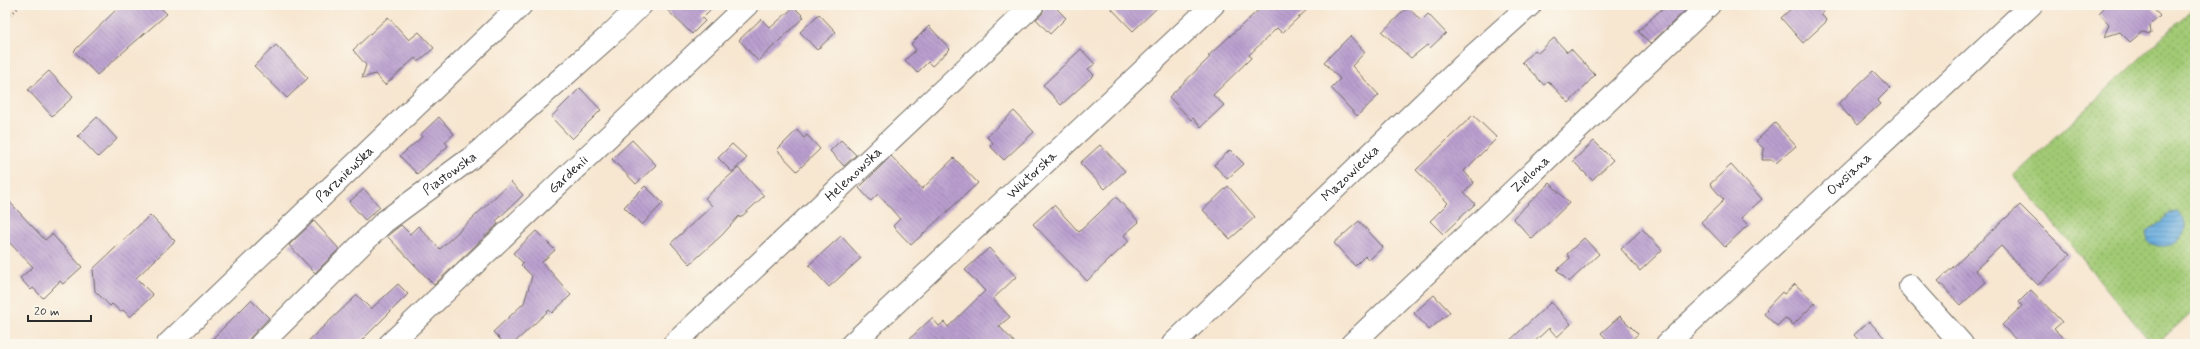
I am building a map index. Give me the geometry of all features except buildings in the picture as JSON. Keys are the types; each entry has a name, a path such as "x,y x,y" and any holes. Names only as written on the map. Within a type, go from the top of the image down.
{"street":[{"name":"Parzniewska","path":"168,344 521,5"},
{"name":"Piastowska","path":"261,344 384,222 475,155 608,37 641,5"},
{"name":"Gardenii","path":"390,344 747,5"},
{"name":"Helenowska","path":"674,344 1033,5"},
{"name":"Wiktorska","path":"852,344 1212,5"},
{"name":"Mazowiecka","path":"1173,344 1468,62 1530,5"},
{"name":"Zielona","path":"1352,344 1709,5"},
{"name":"Owsiana","path":"1667,344 2031,5"},
{"path":"1910,286 1962,344"}],"path":[{"path":"5,20 21,5"}],"green space":[{"path":"2195,7 2195,309 2157,344 2152,344 2014,176"}],"water":[{"path":"2177,212 2183,219 2185,226 2179,239 2172,244 2164,246 2156,245 2148,241 2146,231 2160,223 2169,213"}]}
